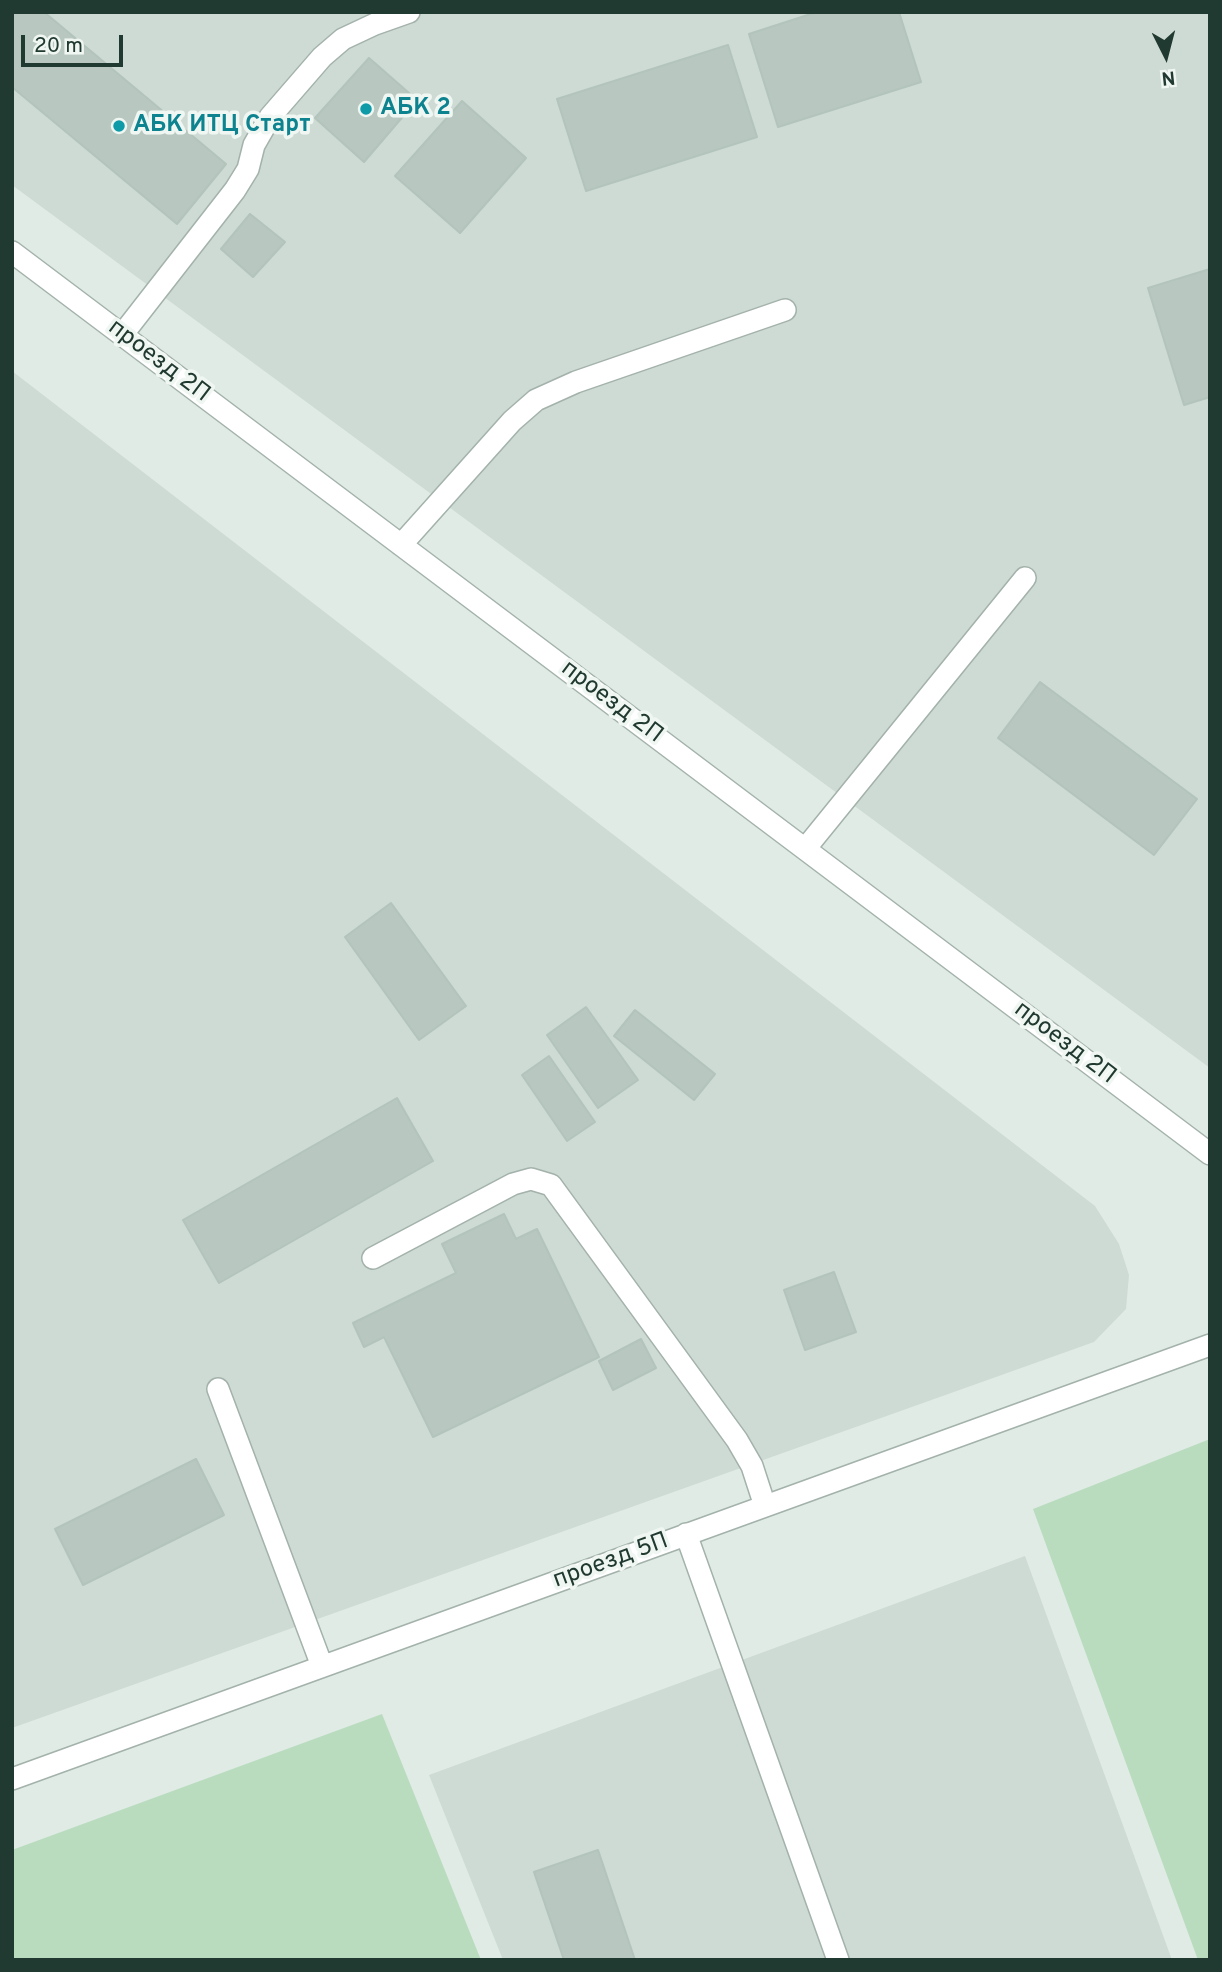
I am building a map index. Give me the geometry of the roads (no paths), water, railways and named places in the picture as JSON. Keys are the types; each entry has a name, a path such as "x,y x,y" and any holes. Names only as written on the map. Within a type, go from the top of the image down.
{"street":[{"path":"122,335 235,190 248,169 254,145 270,117 322,57 343,39 374,24 409,12"},
{"name":"проезд 2П","path":"12,252 1210,1154"},
{"path":"401,545 496,438 536,400 576,383 785,310"},
{"path":"804,849 1025,578"},
{"path":"373,1258 513,1184 531,1179 551,1185 737,1440 752,1466 765,1506"},
{"name":"проезд 5П","path":"12,1779 1210,1345"},
{"path":"218,1389 322,1666"},
{"path":"686,1534 838,1960"}],"place":[{"name":"АБК 2","path":"366,109"},
{"name":"АБК ИТЦ Старт","path":"119,126"}]}
